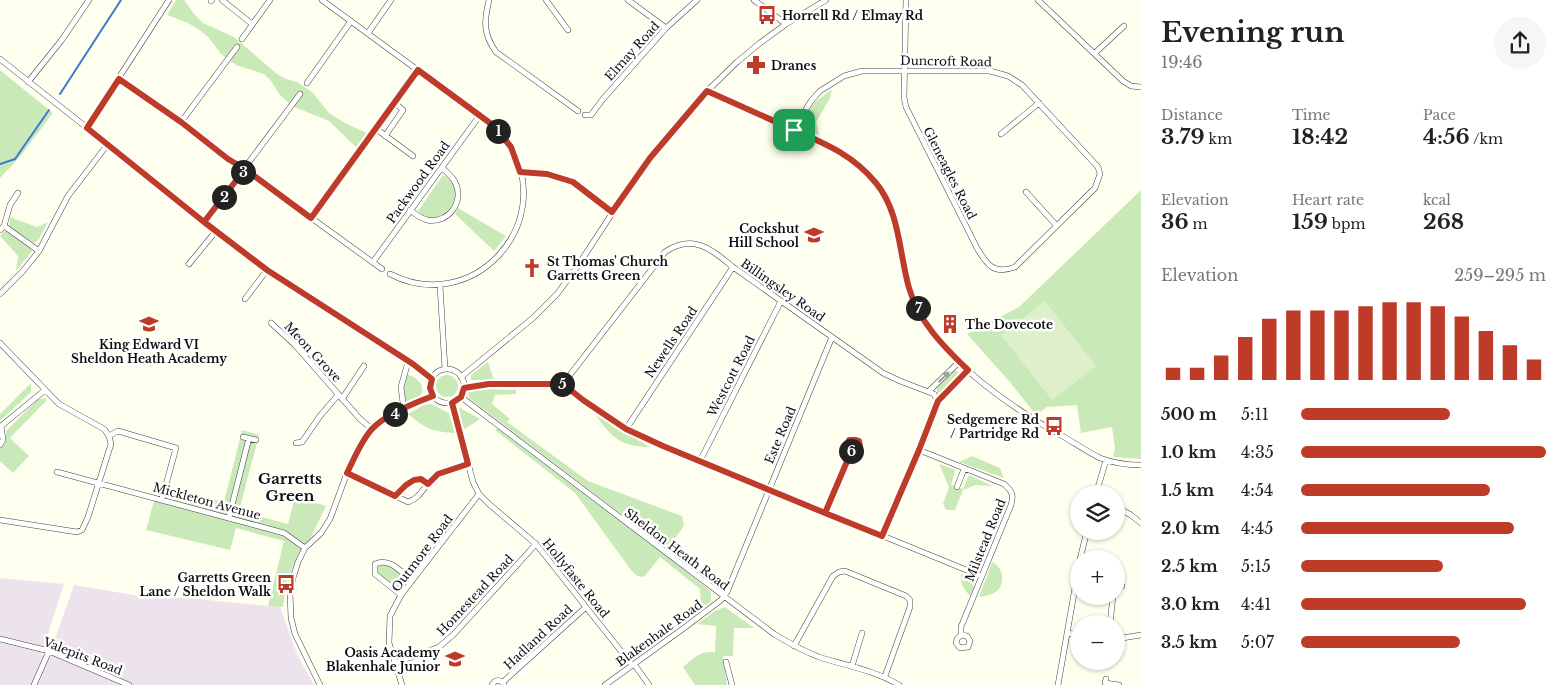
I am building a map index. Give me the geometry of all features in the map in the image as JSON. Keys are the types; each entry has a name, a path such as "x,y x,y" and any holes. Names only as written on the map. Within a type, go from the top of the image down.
{"street":[{"path":"28,82 61,41 89,0"},
{"path":"87,128 169,0"},
{"path":"222,0 252,24"},
{"path":"242,39 270,0"},
{"path":"322,0 494,126 506,140 515,155 520,172 523,186 522,213 514,233 500,255 482,270 468,278 440,285 404,281 390,274"},
{"path":"368,33 391,0"},
{"path":"489,0 485,29 489,42 496,52 578,111"},
{"path":"546,0 568,30"},
{"path":"628,0 666,28"},
{"name":"Elmay Road","path":"585,115 591,115 595,112 603,99 666,28 697,0"},
{"path":"754,0 786,24"},
{"path":"461,377 534,318 557,294 650,158 707,91 737,62 786,24 826,0"},
{"name":"Gleneagles Road","path":"906,0 904,98 909,115 986,262 998,270 1007,270 1015,267 1057,226"},
{"path":"1038,0 1044,2 1123,81 1130,86 1141,88"},
{"path":"307,83 351,21"},
{"path":"1095,53 1124,26"},
{"path":"181,122 237,47"},
{"path":"0,59 267,270 432,379"},
{"path":"311,218 418,70"},
{"name":"Duncroft Road","path":"794,130 814,96 833,81 844,76 862,71 1000,72 1015,79 1098,167 1100,174 1098,184 1057,226"},
{"path":"119,79 382,268"},
{"path":"707,91 835,148 847,156 877,184 890,207 912,298 927,327 942,346 968,370 1024,414 1106,460 1120,464 1141,465"},
{"path":"204,222 300,94"},
{"path":"385,136 403,110 394,102"},
{"path":"1001,134 1038,103"},
{"name":"Packwood Road","path":"373,262 480,115"},
{"path":"375,128 412,156"},
{"path":"0,294 23,271 39,251 68,196 108,144"},
{"path":"410,210 424,219 434,220 450,214 455,208 458,200 456,185 442,167"},
{"path":"520,172 547,174 573,182 612,212"},
{"path":"1026,192 1057,226"},
{"path":"18,193 10,205 2,228 39,251"},
{"path":"189,264 216,231"},
{"name":"Billingsley Road","path":"563,384 661,256 669,249 683,244 694,243 712,250 733,267 883,373 929,392"},
{"name":"Newells Road","path":"626,429 733,267"},
{"path":"245,299 267,270"},
{"path":"440,285 445,369"},
{"name":"Westcott Road","path":"700,461 781,301"},
{"name":"Meon Grove","path":"271,323 296,344 340,397 372,429"},
{"name":"Este Road","path":"724,597 832,337"},
{"path":"0,342 60,404 104,429 109,436 111,444 85,526 82,530 77,532 0,520"},
{"path":"403,403 401,387 408,362"},
{"path":"938,401 934,394 929,392 959,362"},
{"path":"340,397 364,366"},
{"path":"445,369 453,370 461,377 464,388 461,397 452,403 441,402 433,396 430,388 432,379 439,371 445,369"},
{"path":"882,536 938,401 968,370"},
{"path":"464,388 489,384 563,384 626,429 768,490 980,576"},
{"path":"0,445 3,440 1,427 45,390"},
{"path":"320,685 295,634 290,605 293,578 305,548 321,533 330,519 347,473 372,429 403,409 433,396"},
{"name":"Meon Grove","path":"301,444 320,416 340,397"},
{"name":"Sheldon Heath Road","path":"461,397 774,634 794,646 820,657 885,676 899,685"},
{"name":"Hollyfaste Road","path":"452,403 473,482 479,494 536,544 650,685"},
{"path":"109,436 118,431 176,448 162,499"},
{"path":"229,517 246,438 256,440"},
{"name":"Milstead Road","path":"919,450 1004,484 1012,493 1010,505 963,620 961,635"},
{"path":"825,513 851,452"},
{"path":"1099,485 1106,460"},
{"path":"347,473 408,502 415,500 438,474 468,464"},
{"path":"957,487 964,469"},
{"name":"Mickleton Avenue","path":"57,472 284,533 305,548"},
{"path":"395,496 414,480 421,479 428,484"},
{"name":"Outmore Road","path":"402,685 389,643 390,616 401,595 479,494"},
{"path":"1125,512 1141,523"},
{"name":"Homestead Road","path":"395,663 439,647 454,634 536,544"},
{"path":"401,595 375,574 376,564 381,561 389,562 412,581"},
{"path":"794,646 833,576 838,572 845,571 906,596 910,600 910,607 885,676"},
{"name":"Blakenhale Road","path":"605,685 724,597"},
{"path":"1058,685 1072,605"},
{"name":"Hadland Road","path":"492,685 496,680 500,680 504,684 586,606"},
{"path":"852,666 862,633"},
{"path":"1125,637 1141,634"},
{"path":"853,638 860,641"},
{"name":"Valepits Road","path":"0,640 49,651 129,685"},
{"path":"34,685 49,651"},
{"path":"726,662 732,685"},
{"path":"1106,679 1105,683 1119,685"}],"shaded area":[{"path":"0,578 64,584 41,655 49,656 74,585 145,597 187,598 280,607 297,654 314,685 0,685"}],"green space":[{"path":"176,0 184,0 203,23 234,37 277,74 297,82 312,92 329,113 369,134 359,150 329,121 292,106 280,95 264,74 236,65 221,54 208,37 198,29 167,15"},
{"path":"0,70 53,113 19,158 0,178"},
{"path":"832,89 830,98 816,122 819,135 804,128 802,124 814,103"},
{"path":"443,175 452,182 456,191 455,199 444,214 426,217 418,211"},
{"path":"1141,190 1141,459 1113,457 1115,448 1112,427 1081,433 1077,405 1047,407 1036,415 967,334 1019,307"},
{"path":"458,208 506,236 494,251 455,214"},
{"path":"10,217 37,227 48,222 39,239 34,243 9,227"},
{"path":"4,231 8,232 32,251 16,271 18,256 0,236"},
{"path":"1045,301 1096,366 1052,400 1001,335"},
{"path":"488,362 494,380 471,380 471,375"},
{"path":"955,370 960,374 940,393 937,393 937,387"},
{"path":"407,374 420,382 422,392 420,397 405,403 403,392"},
{"path":"443,375 451,375 458,382 458,390 451,397 443,397 436,390 436,382"},
{"path":"31,383 31,392 0,421 0,414"},
{"path":"472,389 516,390 516,394 495,395 492,404 510,419 507,422 588,481 682,516 684,526 670,545 717,583 713,584 469,398 468,392"},
{"path":"45,398 47,400 10,438 29,456 13,473 0,461 0,449 5,443 6,431 38,399"},
{"path":"431,404 449,413 455,433 440,432 429,428 408,414 424,405"},
{"path":"460,408 480,419 463,430"},
{"path":"596,415 650,447 640,447 618,440 607,430"},
{"path":"498,428 657,548 709,590 711,602 701,607 700,589 660,557 644,577 637,576 575,493 495,430"},
{"path":"242,430 259,435 239,511 288,524 295,497 326,506 310,539 298,554 287,580 283,607 268,606 284,541 236,528 230,550 146,530 154,501 171,505 174,489 224,502"},
{"path":"972,456 1000,468 1004,478 959,462"},
{"path":"939,464 955,470 951,485 963,489 969,475 993,486 976,485 963,490 955,510 946,510 943,504 949,487"},
{"path":"389,562 412,581 401,595 375,574 375,564"},
{"path":"992,562 1002,574 1002,582 994,593 979,597"},
{"path":"961,574 972,581 974,586 970,596 963,586"},
{"path":"725,607 754,628 734,628 733,656 723,656 727,685 695,685 683,667 701,654 715,652 716,626 697,624 715,611"}],"waterway":[{"path":"60,94 121,0"},
{"path":"0,164 15,159 49,110"}],"place":[{"name":"Horrell Rd / Elmay Rd","path":"767,15"},
{"name":"Dranes","path":"756,65"},
{"name":"Cockshut Hill School","path":"814,235"},
{"name":"St Thomas' Church Garretts Green","path":"532,268"},
{"name":"King Edward VI Sheldon Heath Academy","path":"149,324"},
{"name":"The Dovecote","path":"950,324"},
{"name":"Sedgemere Rd / Partridge Rd","path":"1054,426"},
{"name":"Garretts Green Lane / Sheldon Walk","path":"286,584"},
{"name":"Oasis Academy Blakenhale Junior","path":"455,659"}],"district":[{"name":"Garretts Green","path":"290,486"}],"route":[{"path":"794,130 707,91 650,158 612,212 573,182 547,174 520,172 511,147 494,126 418,70 358,150 311,218 245,169 204,222 87,128 119,79 181,122 228,159 245,169 204,222 267,270 348,324 413,364 432,379 430,388 433,396 403,409 372,429 347,473 395,496 414,480 421,479 428,484 438,474 468,464 452,403 461,397 464,388 489,384 563,384 626,429 825,513 851,452 860,446 859,441 849,440 847,444 851,452 825,513 882,536 938,401 968,370 942,346 927,327 912,298 890,207 877,184 860,166 835,148 794,130"}]}
